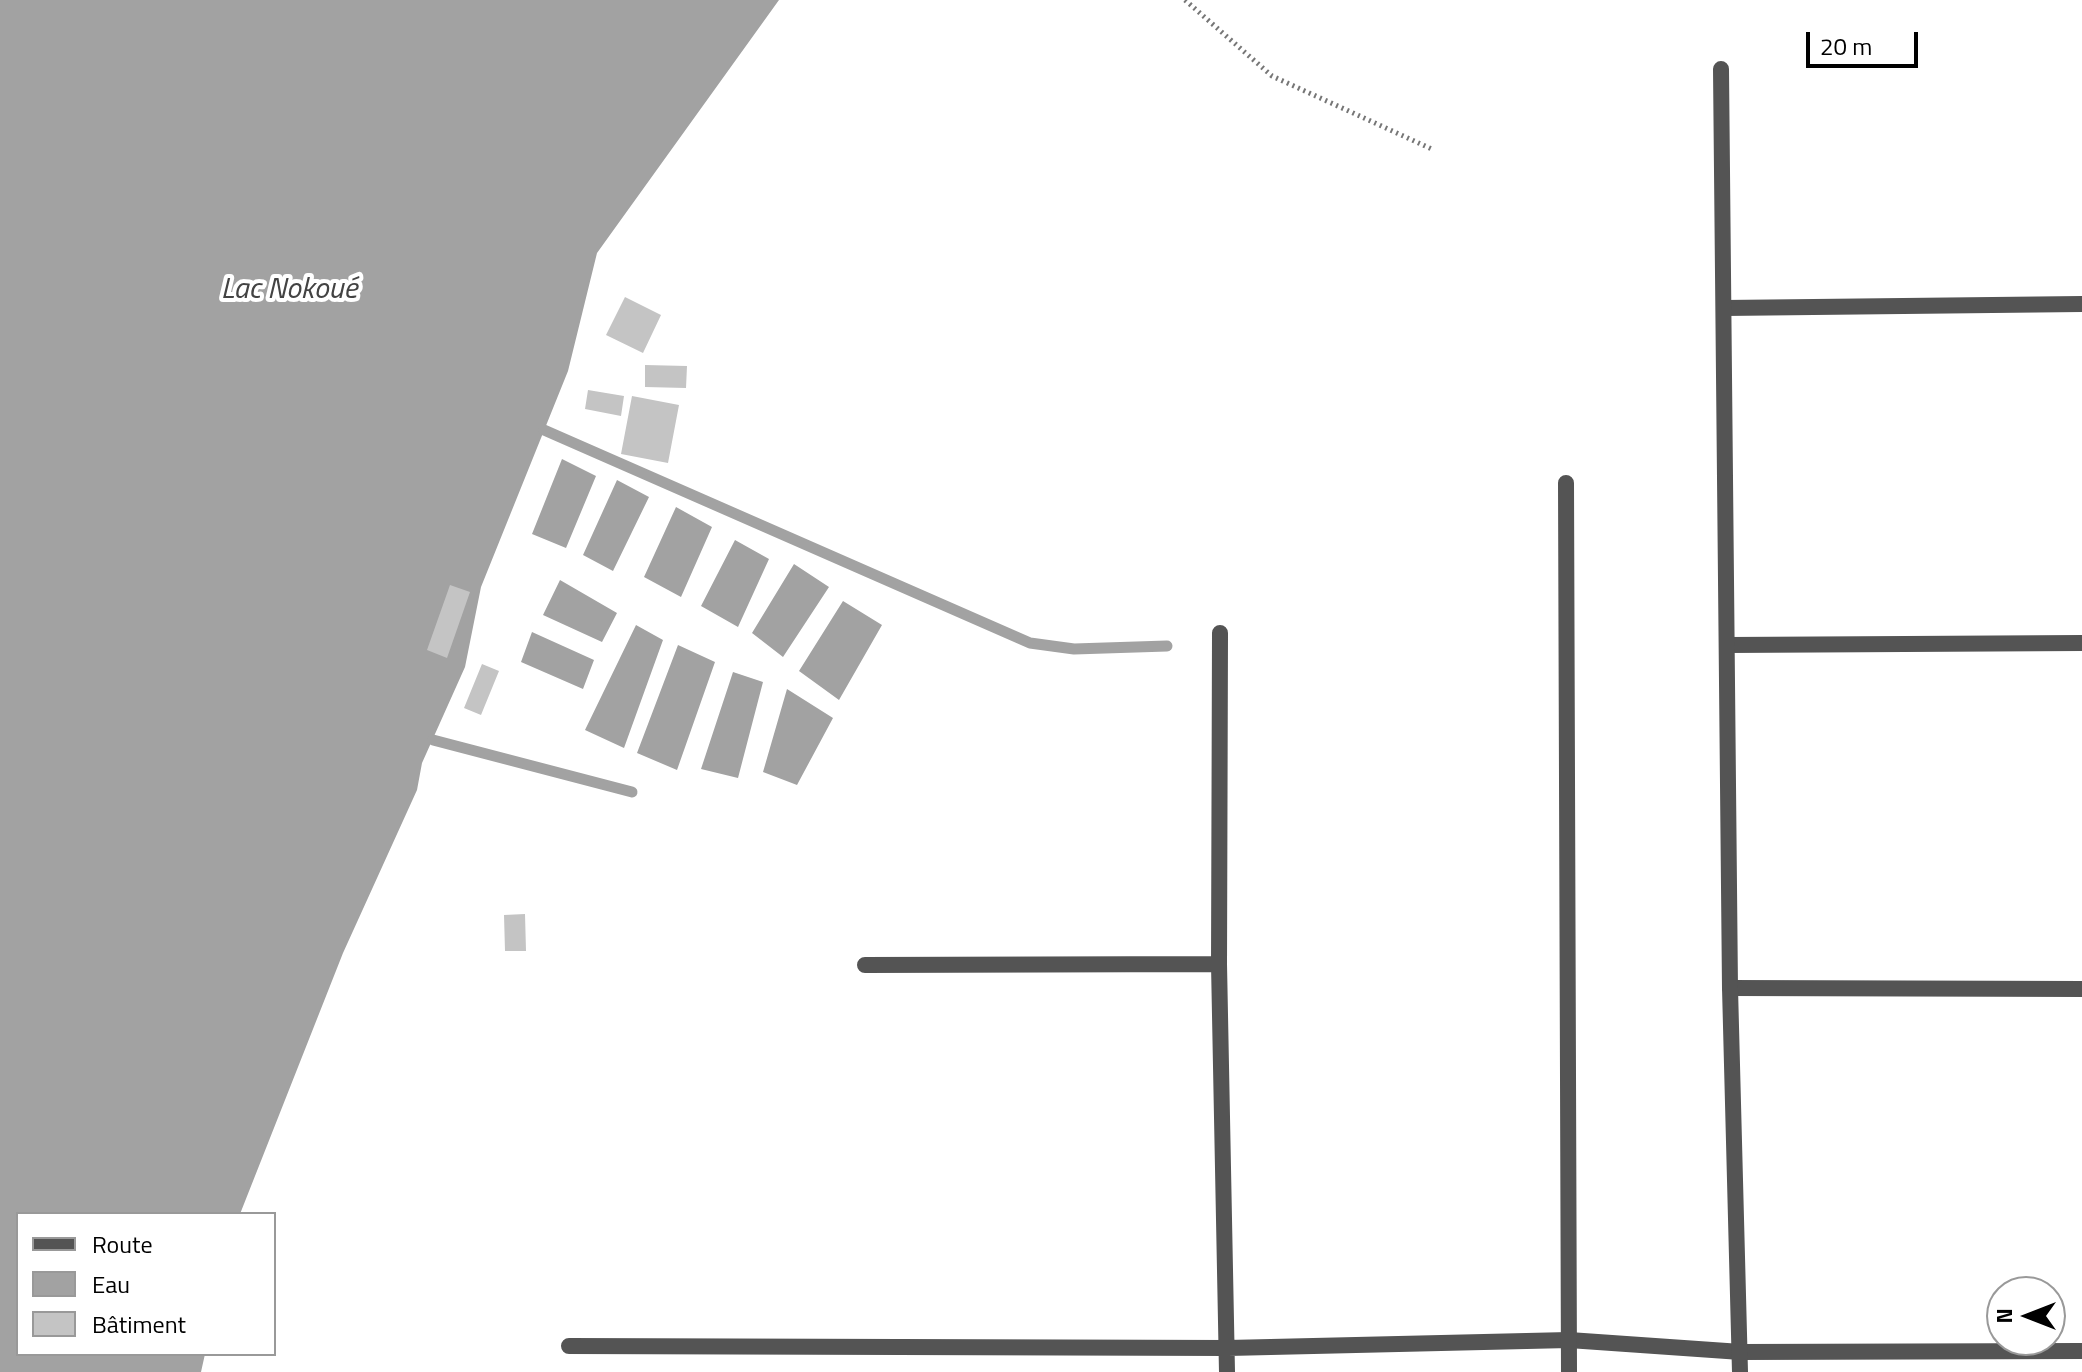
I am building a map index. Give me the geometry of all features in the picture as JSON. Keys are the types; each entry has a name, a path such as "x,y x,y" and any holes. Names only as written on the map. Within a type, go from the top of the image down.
{"street":[{"path":"1721,69 1730,988 1740,1372"},
{"path":"1724,308 2082,304"},
{"path":"1566,483 1569,1372"},
{"path":"1220,633 1219,964 1227,1372"},
{"path":"1728,645 2082,643"},
{"path":"865,965 1219,964"},
{"path":"1730,988 2082,989"},
{"path":"569,1346 1228,1348 1569,1340 1741,1352 2082,1351"}],"path":[{"path":"1185,0 1272,76 1434,150"}],"water":[{"name":"Lac Nokoué","path":"0,0 779,0 597,253 568,371 481,587 465,667 422,763 417,790 343,953 241,1212 16,1212 16,1356 205,1356 201,1372 0,1372"},
{"path":"562,459 596,476 566,548 532,534"},
{"path":"617,480 649,497 613,571 583,555"},
{"path":"676,507 712,527 681,597 644,577"},
{"path":"735,540 769,559 738,627 701,606"},
{"path":"794,564 829,587 783,657 752,633"},
{"path":"560,580 617,613 602,642 543,615"},
{"path":"843,601 882,625 839,700 799,671"},
{"path":"636,625 663,640 624,748 585,730"},
{"path":"532,632 594,660 583,689 521,662"},
{"path":"678,645 715,662 677,770 637,753"},
{"path":"733,672 763,682 738,778 701,769"},
{"path":"787,689 833,718 797,785 763,772"}],"building":[{"path":"625,297 661,315 643,353 606,335"},
{"path":"645,365 687,366 686,388 645,387"},
{"path":"588,390 624,396 621,416 585,409"},
{"path":"632,396 679,405 668,463 621,454"},
{"path":"450,585 470,592 447,658 427,650"},
{"path":"482,664 499,671 481,715 464,708"},
{"path":"525,914 526,951 505,951 504,915"}],"waterway":[{"path":"544,430 1030,643 1074,649 1167,646"},
{"path":"433,740 632,792"}]}
